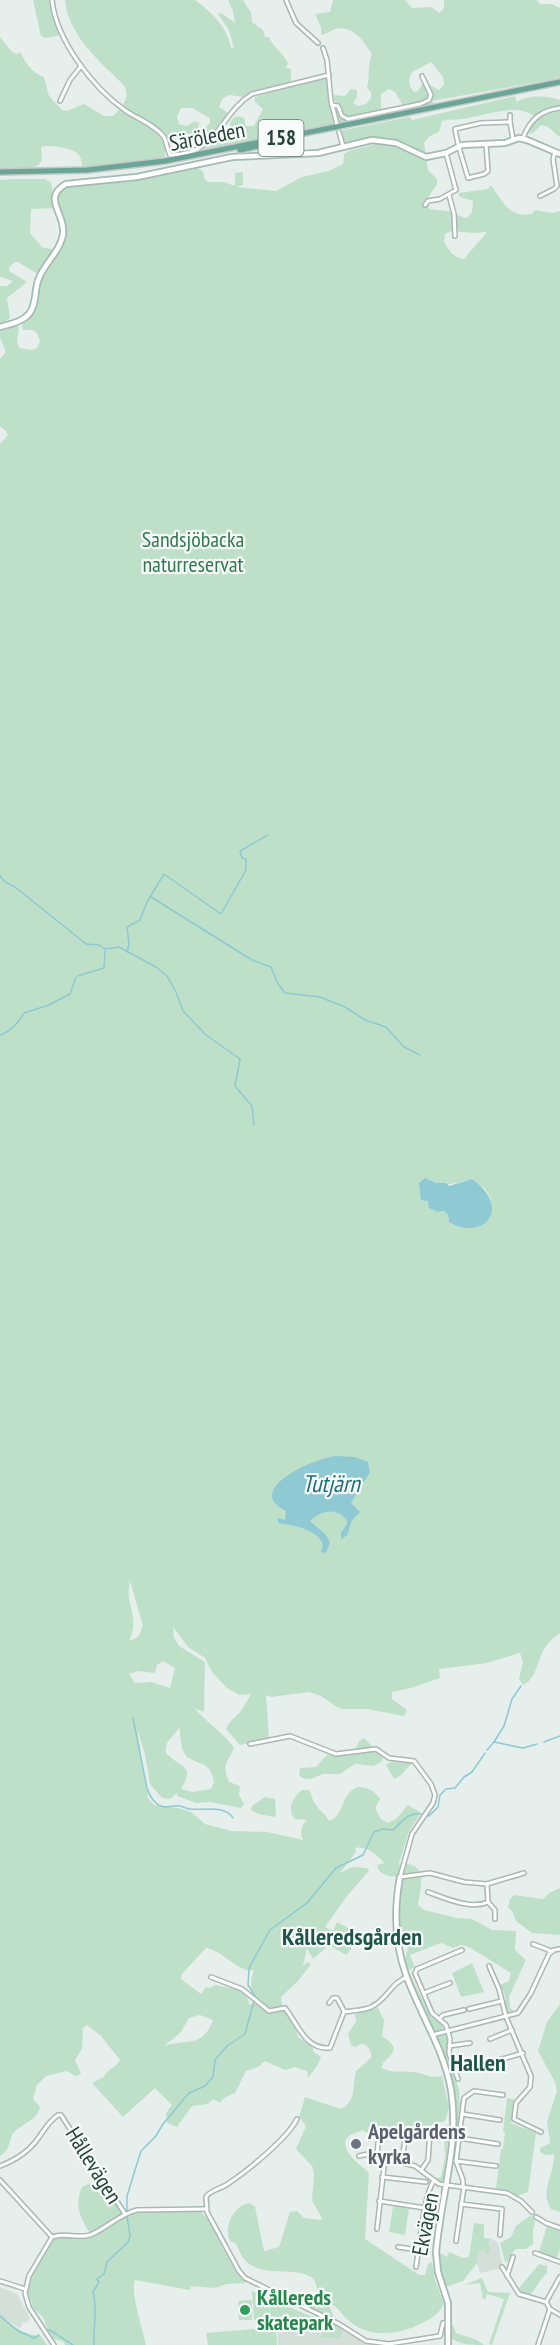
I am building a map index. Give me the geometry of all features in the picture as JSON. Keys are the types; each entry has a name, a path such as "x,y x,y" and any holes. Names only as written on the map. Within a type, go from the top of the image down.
{"main road":[{"name":"Säröleden","path":"0,174 87,170 165,161 560,84"}],"street":[{"path":"52,0 67,44 81,66 124,110 158,131 165,140 168,153 173,155 197,150 211,141 243,101 252,94 329,75"},
{"path":"286,0 296,23 318,44"},
{"path":"323,48 337,124"},
{"path":"60,101 68,84 81,66"},
{"path":"332,105 338,106 342,116 347,119 420,104 429,100 431,95 422,76"},
{"path":"523,138 533,120 549,110 560,108"},
{"path":"510,115 513,139"},
{"path":"486,144 489,169 486,173 471,178 467,177 455,129 481,123 510,122"},
{"path":"339,132 343,146"},
{"path":"0,327 21,321 32,310 39,277 62,238 63,228 54,200 56,191 62,186 137,177 232,157 311,154 372,140 384,140 401,145 424,157 446,153 458,146 468,144 505,142 523,138 558,153 553,159 557,186 540,196"},
{"path":"426,205 428,201 449,195 456,189 446,153"},
{"path":"449,195 454,214 455,236"},
{"path":"250,1744 290,1736 336,1754 376,1749 389,1758 414,1761 431,1784 435,1795 433,1803 412,1834 400,1877 396,1910 397,1934 407,1977 446,2069 453,2105 453,2132 436,2253 438,2272 449,2308 448,2345"},
{"path":"400,1877 430,1873 464,1882 487,1884 525,1873"},
{"path":"487,1884 488,1902 495,1910 495,1919"},
{"path":"428,1892 459,1902 484,1904 488,1902"},
{"path":"367,1939 397,1934"},
{"path":"533,1944 551,1951 560,1949"},
{"path":"458,2079 449,2053 450,2039 446,2025 432,2013 415,1971 462,1950"},
{"path":"432,2035 518,2013 551,1951"},
{"path":"489,1966 506,2017 530,2072 531,2081 527,2091 516,2103 514,2119 542,2133"},
{"path":"212,1977 242,1989 269,2011 285,2008 306,2040 323,2048 330,2048 344,2012 337,1998 333,1998 329,2003"},
{"path":"344,2012 372,2007 380,2002 394,1984 407,1977"},
{"path":"423,1994 450,1983"},
{"path":"469,2009 502,2001"},
{"path":"439,2019 443,2015 464,2010"},
{"path":"490,2039 512,2030"},
{"path":"449,2046 470,2043"},
{"path":"499,2060 523,2054"},
{"path":"456,2241 463,2187 456,2161 464,2098 470,2092 503,2095"},
{"name":"Hållevägen","path":"0,2166 22,2156 52,2119 59,2114 64,2116 125,2214"},
{"path":"462,2114 501,2120"},
{"path":"297,2119 287,2133 235,2179 208,2194 205,2209 239,2271 245,2278 339,2324 362,2339 382,2344 440,2336 443,2323"},
{"path":"422,2169 428,2160 430,2132"},
{"path":"459,2138 498,2144"},
{"path":"402,2162 405,2139"},
{"path":"377,2156 378,2143"},
{"path":"358,2156 365,2154 402,2162 422,2169 435,2181 446,2185 507,2193 522,2201 532,2212"},
{"path":"377,2229 385,2158"},
{"path":"456,2161 496,2166"},
{"path":"382,2177 426,2182"},
{"path":"0,2180 52,2237"},
{"name":"Ekvägen","path":"416,2267 425,2208 430,2187 435,2181"},
{"path":"379,2201 425,2208"},
{"path":"461,2204 502,2209 500,2235"},
{"path":"54,2345 29,2307 25,2289 29,2276 40,2261 52,2237 63,2234 87,2236 136,2210 205,2209"},
{"path":"536,2217 560,2228"},
{"path":"398,2247 419,2250"},
{"path":"535,2253 560,2262"},
{"path":"507,2277 513,2257"},
{"path":"502,2267 519,2294 546,2302 550,2309 560,2315"},
{"path":"546,2302 560,2277"},
{"path":"0,2281 25,2289"},
{"path":"538,2345 550,2309"},
{"path":"418,2339 418,2345"}],"shaded area":[{"path":"494,2240 498,2243 503,2268 480,2273 477,2263 479,2243"},
{"path":"0,2287 17,2294 30,2318 27,2323 23,2322 20,2328 0,2316"},
{"path":"327,2319 345,2328 359,2339 383,2345 278,2345 277,2325 322,2324"}],"green space":[{"path":"33,0 51,0 61,35 45,38 41,36"},
{"path":"65,0 195,0 218,20 226,32 231,47 234,48 229,30 218,14 221,13 235,23 228,0 243,0 251,13 252,22 263,30 265,37 269,37 273,45 284,56 288,63 286,68 291,69 291,82 258,90 244,97 229,95 223,98 219,107 227,112 228,117 207,141 202,130 210,123 210,118 192,108 181,108 177,117 179,124 187,126 195,121 199,123 195,144 183,138 179,140 171,138 165,141 165,156 159,160 83,168 80,157 75,152 60,147 44,146 41,147 42,160 34,168 0,169 0,37 12,52 17,54 20,52 27,64 44,77 49,96 62,110 67,111 84,104 104,116 113,116 126,98 124,85 87,47 72,25"},
{"path":"333,0 405,0 412,8 431,7 440,13 444,8 444,0 537,0 540,4 552,4 560,8 560,78 432,101 436,105 338,125 336,107 341,117 346,120 431,102 403,106 395,92 389,89 381,94 381,111 351,117 343,114 334,100 334,95 345,96 351,89 357,90 357,97 353,103 358,106 366,104 371,98 371,92 367,88 372,54 357,35 347,29 335,29 321,35 321,27 315,14 330,12","holes":["431,62 443,77 444,85 439,90 424,82 418,91 414,92 409,80 412,72"]},
{"path":"324,77 328,79 329,98 335,125 208,151 206,147 227,138 232,119 235,117 244,118 246,126 254,126 263,109 255,102 255,97"},
{"name":"Sandsjöbacka naturreservat","path":"515,96 517,102 538,96 560,100 560,137 550,128 541,125 533,133 528,134 528,128 537,119 530,113 511,110 442,121 439,132 430,136 424,143 428,170 437,179 437,184 429,196 429,209 449,211 467,218 472,212 473,201 460,197 458,193 488,189 491,185 503,203 518,214 532,214 535,210 552,213 560,211 560,1633 546,1646 531,1679 523,1685 519,1679 523,1662 520,1653 487,1663 439,1669 440,1678 392,1692 392,1699 407,1710 404,1716 367,1709 342,1709 321,1696 309,1692 271,1697 266,1695 269,1739 240,1745 226,1729 251,1694 239,1695 227,1688 212,1672 205,1658 188,1647 173,1627 174,1637 179,1646 205,1662 204,1712 194,1708 234,1748 225,1767 229,1782 240,1786 239,1795 244,1804 241,1808 210,1802 196,1803 177,1796 177,1793 170,1799 162,1798 150,1784 145,1754 137,1729 148,1798 154,1805 191,1812 205,1824 232,1831 268,1832 303,1840 303,1824 307,1820 295,1819 291,1811 293,1800 302,1790 309,1790 319,1810 329,1821 338,1814 352,1790 358,1787 368,1789 378,1796 380,1799 375,1808 381,1819 388,1823 396,1819 408,1805 421,1813 409,1831 399,1863 398,1876 388,1876 382,1873 377,1865 385,1863 367,1849 355,1848 356,1852 340,1873 352,1867 367,1868 369,1871 347,1896 325,1927 333,1931 337,1922 350,1929 351,1949 346,1955 329,1945 313,1959 307,1948 303,1966 308,1962 311,1964 299,1980 281,1997 298,2037 313,2047 313,2051 321,2057 308,2078 307,2071 295,2067 285,2070 265,2061 258,2067 246,2071 235,2093 224,2098 220,2103 213,2099 208,2104 192,2106 177,2127 167,2123 166,2113 172,2105 155,2088 123,2117 92,2083 104,2077 120,2060 101,2036 87,2025 83,2028 82,2049 75,2060 81,2074 75,2076 67,2071 46,2076 37,2085 33,2099 40,2107 38,2111 33,2118 15,2131 8,2147 0,2156 0,444 8,435 0,426 0,359 6,352 0,338 0,331 16,325 19,327 17,342 19,348 30,350 37,348 40,341 37,333 32,330 23,330 22,326 35,308 43,276 66,237 65,222 59,208 58,195 70,185 197,167 203,172 208,182 224,182 235,186 235,173 243,172 243,185 236,187 276,191 302,177 329,171 343,164 344,154 375,144 381,137 345,142 340,131 410,117 412,120","holes":["451,231 487,232 464,259 450,251 444,241 445,234","427,1179 439,1184 472,1179 486,1190 491,1199 485,1222 472,1227 463,1227 449,1222 448,1215 444,1211 438,1212 429,1208 429,1203 421,1190","130,1581 143,1626 138,1637 129,1641 133,1625 129,1597","163,1661 175,1668 170,1688 151,1682 135,1683 129,1674 138,1671 155,1673 157,1665","179,1727 182,1748 186,1756 210,1770 214,1782 211,1789 192,1792 181,1789 187,1771 166,1753 167,1744","206,1948 212,1949 236,1965 254,1970 251,1984 264,2010 254,2003 249,2005 246,1995 230,1986 229,1988 215,1985 210,1988 206,1987 201,1994 181,1979 182,1974","200,2015 213,2020 209,2029 199,2039 164,2046 181,2032 189,2018"]},
{"path":"44,179 51,182 56,208 31,209 30,233 42,247 55,250 42,270 36,273 18,262 9,267 9,271 27,282 7,298 10,318 0,325 0,286 7,286 13,281 0,277 0,180"},
{"path":"364,1738 383,1758 381,1762 373,1766 355,1764 340,1774 323,1774 311,1779 302,1778 299,1775 300,1768 316,1767 327,1755 341,1750 355,1751 359,1741"},
{"path":"391,1762 412,1763 394,1779 386,1765"},
{"path":"265,1797 275,1799 276,1815 274,1817 251,1810 252,1806"},
{"path":"407,1864 418,1869 420,1874 418,1905 424,1910 472,1919 492,1930 516,1931 515,1950 526,1960 509,1997 510,2008 517,2013 507,2015 503,1990 500,1990 498,1986 509,1981 511,1973 469,1947 461,1945 453,1948 441,1943 410,1955 415,1967 408,1970 430,2015 443,2025 442,2031 433,2033 404,1963 410,1940 407,1935 399,1933 398,1907 401,1877"},
{"path":"560,1888 560,1935 532,1933 516,1921 508,1907 514,1895 543,1899"},
{"path":"472,1963 484,1992 461,1997 452,1973"},
{"path":"560,2004 560,2212 551,2209 547,2196 554,2154 545,2155 540,2152 540,2148 549,2144 550,2141 547,2122 557,2091 555,2082 538,2051 547,2022"},
{"path":"378,2008 384,2020 382,2036 394,2048 382,2068 434,2077 442,2076 449,2108 445,2121 394,2137 374,2139 363,2130 350,2135 345,2140 350,2155 369,2173 365,2239 419,2275 425,2275 428,2264 432,2262 435,2280 444,2304 435,2316 421,2324 403,2331 386,2333 361,2329 354,2325 336,2307 321,2297 314,2280 309,2276 250,2265 235,2243 230,2241 228,2235 229,2223 235,2212 250,2203 255,2207 264,2251 279,2247 290,2212 297,2211 304,2218 321,2220 312,2201 314,2174 312,2166 296,2149 306,2126 299,2117 305,2097 341,2109 350,2102 356,2071 371,2058 371,2054 365,2044 355,2047 351,2045 348,2034 356,2021 355,2014"},
{"path":"445,2034 448,2039 448,2060 458,2086 460,2103 451,2170 454,2109 436,2037"},
{"path":"507,2098 515,2102 511,2123 536,2133 528,2192 517,2196 496,2189 501,2149 503,2149"},
{"path":"450,2125 443,2181 440,2183 434,2179 441,2177 445,2156 444,2129 441,2126"},
{"path":"100,2178 122,2214 90,2233 81,2217 78,2200 82,2187"},
{"path":"393,2206 409,2208 405,2235 389,2232"},
{"path":"136,2212 201,2212 207,2218 237,2274 246,2283 227,2284 215,2288 191,2286 190,2290 135,2280 135,2302 146,2345 65,2345 64,2342 54,2339 43,2317 34,2309 28,2294 31,2277 53,2238 67,2236 89,2238 124,2216"},
{"path":"531,2215 535,2222 533,2244 526,2249 515,2249 505,2262 500,2243 511,2237 516,2226"},
{"path":"474,2223 484,2224 484,2238 493,2239 488,2242 490,2252 486,2253 484,2249 479,2250 477,2263 463,2281 445,2287 440,2271 439,2252 447,2257 449,2252 463,2258 469,2257"},
{"path":"547,2226 560,2231 560,2249 557,2258 560,2261 539,2252"},
{"path":"539,2264 547,2266 547,2273 530,2295 521,2293 519,2288"},
{"path":"482,2278 488,2292 510,2293 492,2345 489,2344 504,2299 487,2294 485,2300 480,2283 464,2285"},
{"path":"252,2291 324,2320 321,2323 254,2320"},
{"path":"300,2292 328,2304 336,2321 300,2304"},
{"name":"Kållereds skatepark","path":"252,2300 252,2320 239,2320 238,2301"},
{"path":"0,2314 19,2329 41,2336 47,2345 0,2345"},
{"path":"327,2321 342,2327 341,2338 322,2337 322,2326"},
{"path":"453,2325 456,2333 477,2340 484,2345 464,2344 456,2341 450,2335"},
{"path":"276,2327 277,2345 208,2345 206,2333"}],"water":[{"path":"425,1178 436,1183 446,1183 449,1186 472,1179 484,1190 491,1201 492,1211 489,1219 482,1225 472,1228 461,1227 449,1222 448,1215 444,1211 438,1212 429,1208 428,1201 421,1200 419,1183"},
{"name":"Tutjärn","path":"336,1456 355,1457 368,1462 370,1472 351,1503 360,1512 352,1522 346,1536 341,1539 341,1533 347,1520 339,1513 324,1512 310,1521 325,1534 330,1542 326,1553 321,1552 323,1544 310,1531 278,1523 278,1518 285,1520 286,1511 275,1503 272,1494 286,1476 313,1462"}],"waterway":[{"path":"127,952 129,944 127,927 140,920 147,902 164,874 221,914 246,870 246,859 242,858 240,851 268,835"},
{"path":"0,876 86,944 99,945 105,949 119,947 156,967 167,976 183,1011 206,1035 240,1059 235,1086 252,1106 254,1125"},
{"path":"151,897 252,960 271,967 277,982 285,993 320,997 345,1007 365,1020 386,1027 404,1047 420,1055"},
{"path":"78,976 104,968 105,951"},
{"path":"0,1035 14,1026 24,1013 49,1005 70,994 76,977"},
{"path":"494,1742 504,1726 512,1699 521,1686"},
{"path":"133,1718 147,1788 154,1800 162,1807 178,1806 189,1809 219,1810 233,1818"},
{"path":"544,1742 560,1736"},
{"path":"487,1750 494,1742 523,1748 537,1744"},
{"path":"425,1815 429,1816 438,1807 440,1795 446,1789 455,1788 464,1777 472,1772 485,1753"},
{"path":"255,1996 248,1985 249,1968 270,1930 307,1903 336,1868 363,1855 374,1832 383,1829 393,1830 409,1816 421,1814"},
{"path":"127,2211 127,2196 141,2151 156,2136 189,2093 205,2086 213,2077 215,2060 227,2046 245,2034 254,2001"},
{"path":"94,2345 93,2292 99,2282 97,2279 104,2274 107,2262 128,2242 130,2236 127,2216"},
{"path":"0,2316 18,2331 34,2338 39,2335"},
{"path":"47,2330 73,2345"}],"place":[{"name":"Apelgårdens kyrka","path":"356,2144"},
{"name":"Kållereds skatepark","path":"245,2310"}],"district":[{"name":"Kålleredsgården","path":"352,1937"},
{"name":"Hallen","path":"478,2063"}]}
